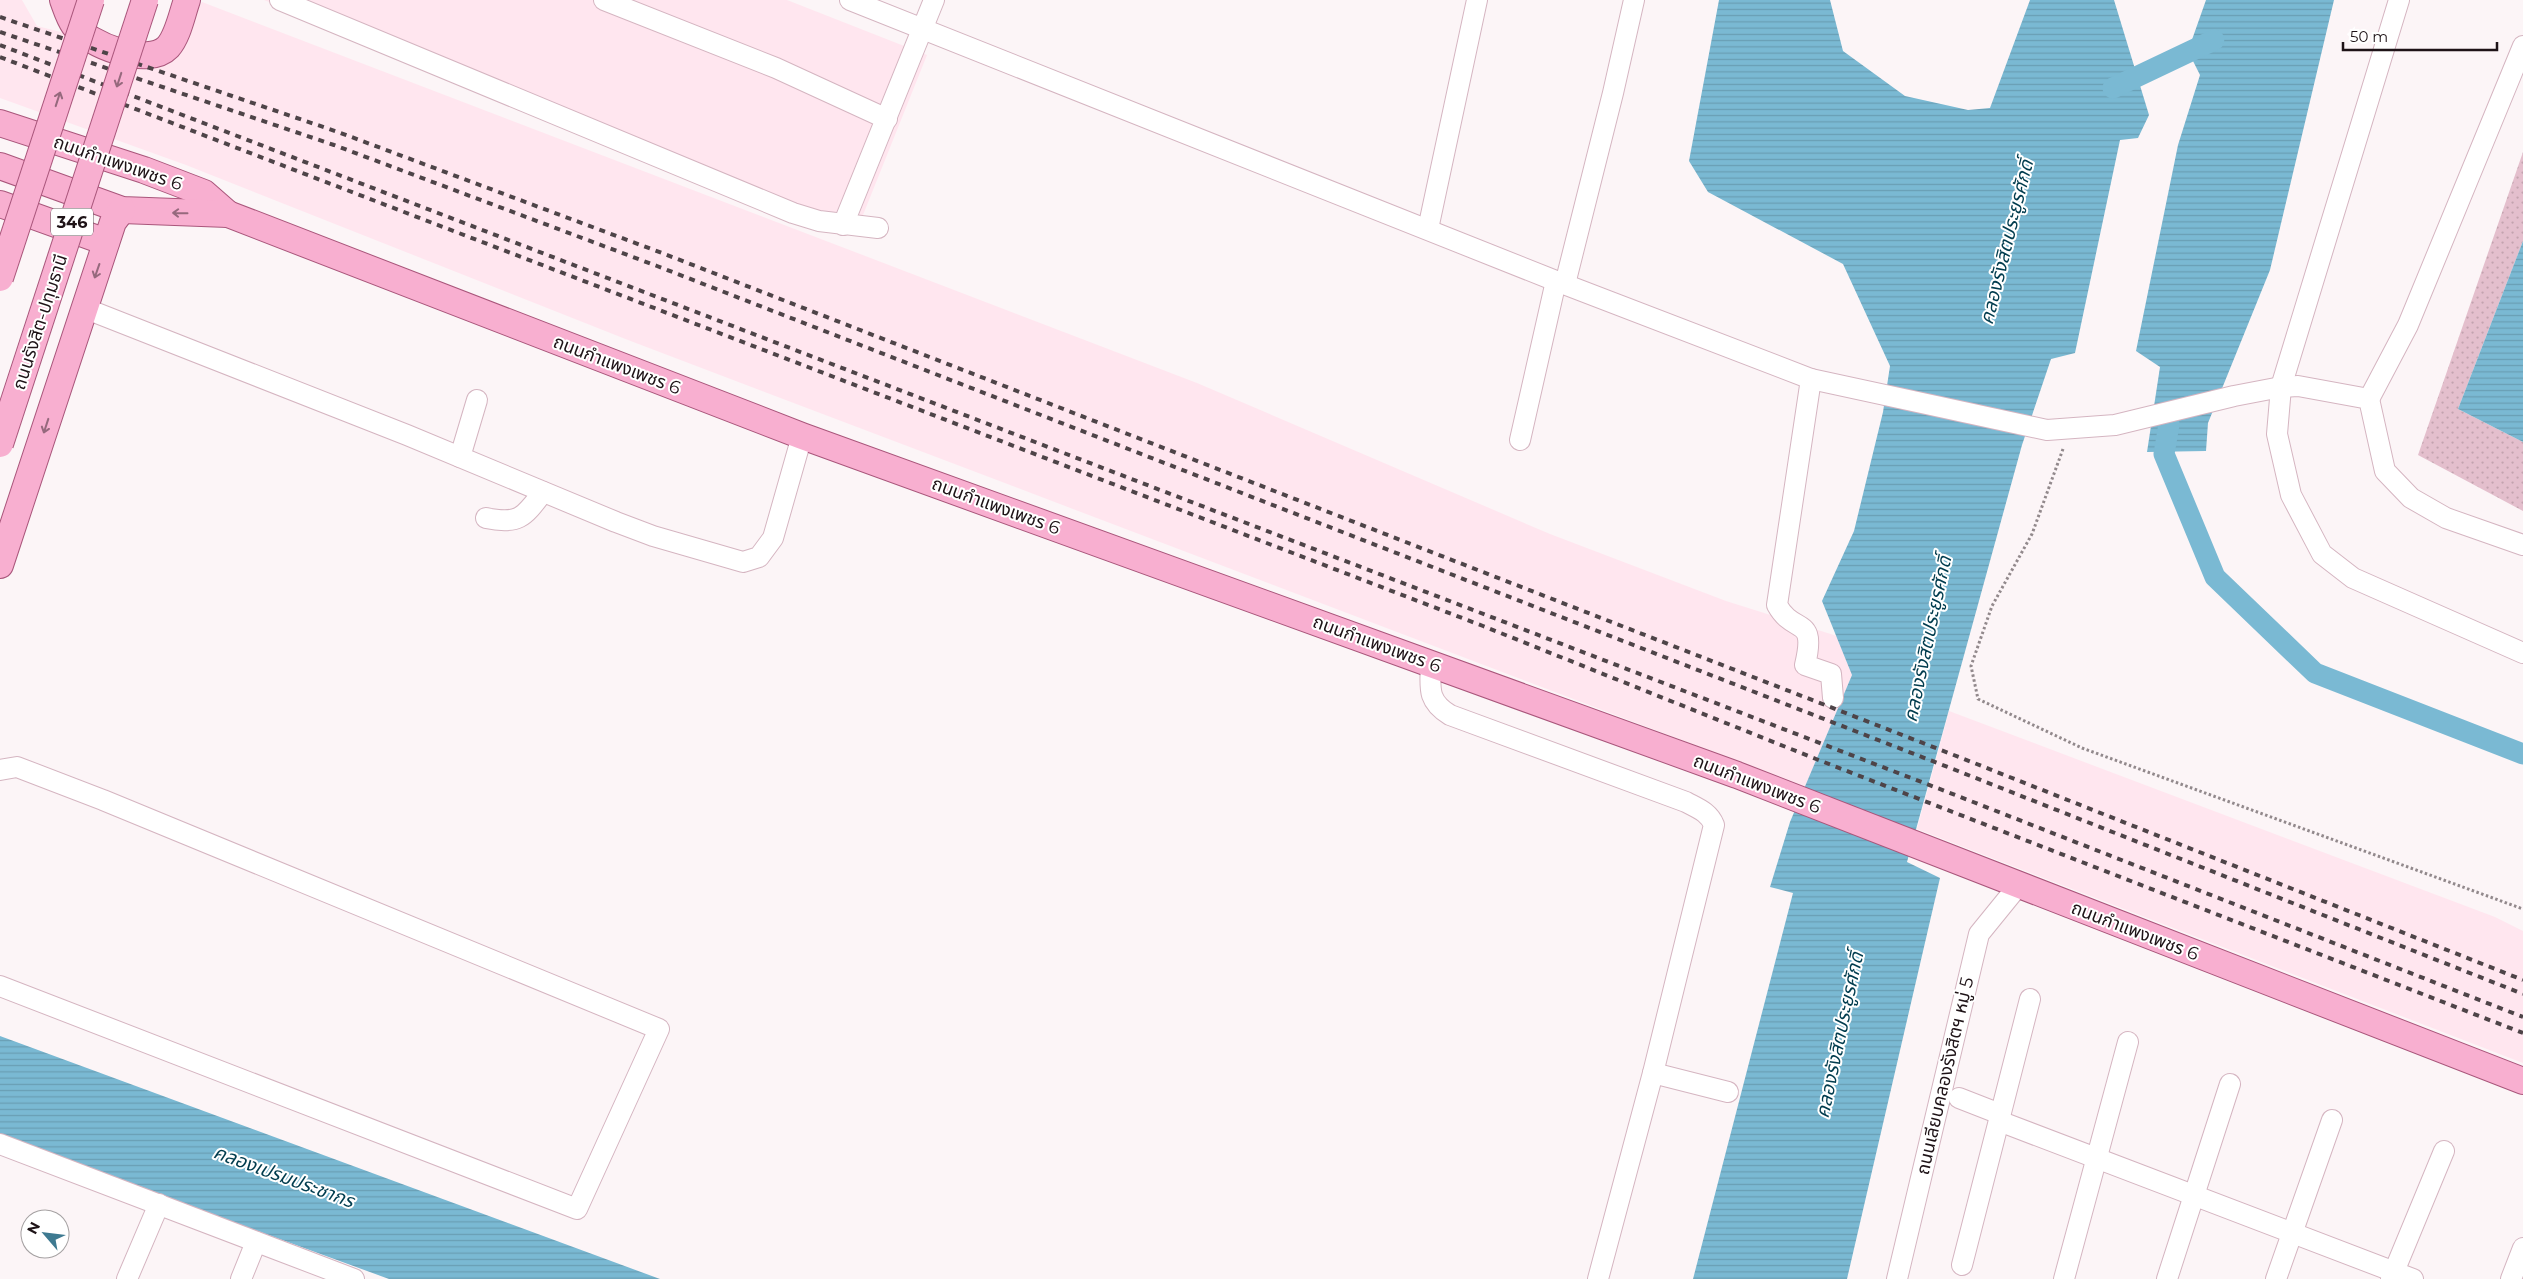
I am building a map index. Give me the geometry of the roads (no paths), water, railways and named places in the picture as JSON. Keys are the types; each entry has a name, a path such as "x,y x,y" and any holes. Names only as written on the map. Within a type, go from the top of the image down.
{"main road":[{"path":"63,0 74,26 112,50 137,56 154,54 168,47 187,0"},
{"path":"0,278 91,0"},
{"name":"ถนนรังสิต-ปทุมธานี","path":"0,444 144,0"},
{"name":"ถนนกำแพงเพชร 6","path":"0,123 144,170 204,193 228,214"},
{"name":"ถนนกำแพงเพชร 6","path":"0,166 122,210 228,214 802,436 1737,775 1982,872 2523,1081"},
{"path":"0,204 106,242"},
{"path":"0,565 106,242 113,222 122,210"}],"street":[{"path":"280,0 718,184 793,213 843,225 878,228"},
{"path":"604,0 776,68 887,119"},
{"path":"850,0 1810,379 2047,430 2071,430 2115,425 2234,396 2281,387 2298,386 2369,399"},
{"path":"843,225 934,0"},
{"path":"1428,229 1477,0"},
{"path":"1520,440 1613,93 1634,0"},
{"path":"2399,0 2281,387 2278,434 2291,495 2322,554 2353,578 2523,652"},
{"path":"2523,46 2408,325 2369,399 2384,471 2411,498 2446,518 2523,544"},
{"path":"84,308 460,457 653,536 743,562 752,561 769,546 774,538 802,436"},
{"path":"1810,379 1777,604 1783,616 1804,627 1810,638 1805,665 1831,674 1834,698"},
{"path":"460,457 478,400"},
{"path":"486,518 501,521 520,519 526,515 543,492"},
{"path":"1431,664 1430,688 1433,700 1439,708 1450,715 1686,802 1711,818 1714,825 1653,1073 1598,1279"},
{"path":"0,770 17,767 103,800 659,1029 576,1208 0,986"},
{"name":"ถนนเลียบคลองรังสิตฯ หมู่ 5","path":"1897,1279 1978,934 2018,886"},
{"path":"1962,1265 2030,999"},
{"path":"2064,1279 2098,1159 2128,1042"},
{"path":"1653,1073 1728,1092"},
{"path":"2167,1279 2230,1084"},
{"path":"1960,1098 1999,1118 2098,1159 2292,1232 2392,1275 2413,1279"},
{"path":"2276,1279 2332,1120"},
{"path":"0,1144 256,1242 331,1275 354,1279"},
{"path":"2392,1275 2444,1151"},
{"path":"127,1279 159,1204"},
{"path":"241,1279 256,1242"},
{"path":"2511,1279 2523,1248"}],"water":[{"name":"คลองรังสิตประยูรศักดิ์","path":"1719,0 1830,0 1843,51 1905,96 1968,110 1990,108 2030,0 2114,0 2149,115 2138,138 2120,140 2075,353 2051,359 2022,445 1907,862 1940,878 1847,1279 1693,1279 1793,893 1770,887 1790,822 1852,675 1822,601 1854,531 1883,412 1890,366 1843,264 1708,192 1689,161"},
{"path":"2206,0 2334,0 2270,270 2208,423 2206,451 2147,452 2160,367 2136,351 2178,145 2200,75 2188,51"},
{"path":"2523,241 2523,442 2458,409"},
{"name":"คลองเปรมประชากร","path":"0,1036 660,1279 389,1279 0,1137"}],"waterway":[{"path":"2113,88 2214,40"},
{"path":"2169,424 2164,454 2215,577 2315,673 2523,754"}],"railway":[{"path":"0,17 338,132 662,253 1964,759 2523,980"},
{"path":"0,32 334,145 657,266 1958,771 2523,994"},
{"path":"0,45 1945,791 2523,1017"},
{"path":"0,57 1483,626 1816,759 2523,1033"}]}
